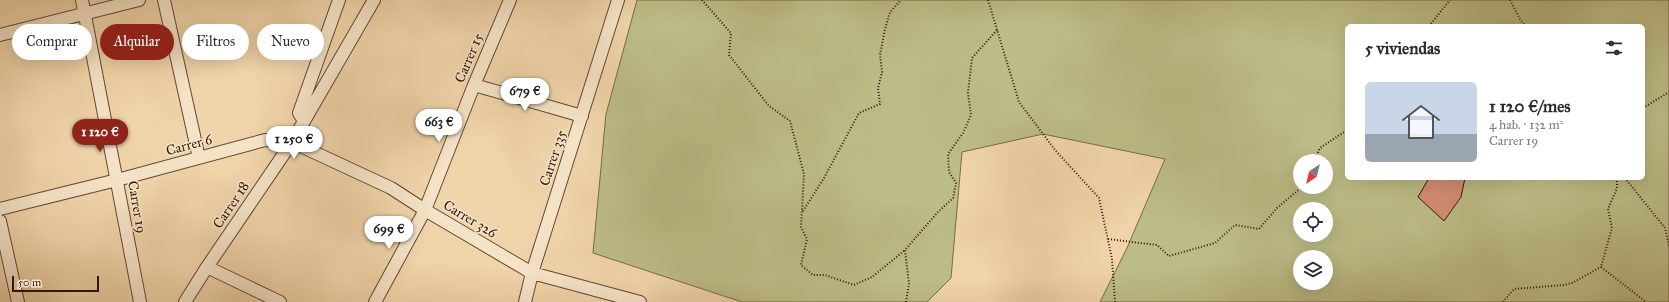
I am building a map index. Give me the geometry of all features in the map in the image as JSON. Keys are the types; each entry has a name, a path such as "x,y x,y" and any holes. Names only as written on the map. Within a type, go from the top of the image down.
{"street":[{"name":"Carrer 19","path":"82,0 140,302"},
{"path":"0,35 138,0"},
{"path":"164,0 199,158"},
{"path":"304,121 299,113 339,0"},
{"name":"Carrer 18","path":"185,302 292,142 374,0"},
{"name":"Carrer 15","path":"375,302 425,210 474,85 510,0"},
{"name":"Carrer 335","path":"524,302 618,0"},
{"path":"474,85 582,116"},
{"name":"Carrer 6","path":"0,209 117,180 265,140 292,142"},
{"name":"Carrer 326","path":"292,142 391,188 532,274 640,302"},
{"path":"0,221 18,302"},
{"path":"207,267 280,302"}],"path":[{"path":"702,0 731,33 729,55 769,106 790,122 804,174 801,226 806,239 801,265 813,275 825,275 854,285 872,277 906,250 937,213 953,198 956,183 949,172 948,154 963,133 971,115 968,93 972,58 997,30"},
{"path":"802,212 824,178 859,113 880,104 878,88 882,72 880,55 885,29 890,12 901,0"},
{"path":"988,0 1019,102 1055,150 1099,198 1112,259 1115,302"},
{"path":"1431,24 1450,0"},
{"path":"1510,0 1525,24"},
{"path":"1645,107 1669,92"},
{"path":"1317,154 1320,148 1345,131"},
{"path":"1503,302 1514,289 1572,283 1601,267 1612,228 1608,209 1617,188 1616,180"},
{"path":"1627,180 1664,228 1669,246"},
{"path":"1108,239 1157,245 1169,256 1215,243 1235,225 1259,229 1277,208 1294,194"},
{"path":"906,250 909,284 906,302"},
{"path":"1601,267 1646,302"}],"green space":[{"path":"637,0 1669,0 1669,302 1100,302 1127,248 1165,159 1043,134 962,152 951,278 927,302 742,302 593,253 606,114"}],"building":[{"path":"1428,180 1465,180 1461,197 1444,221 1418,197"}]}
